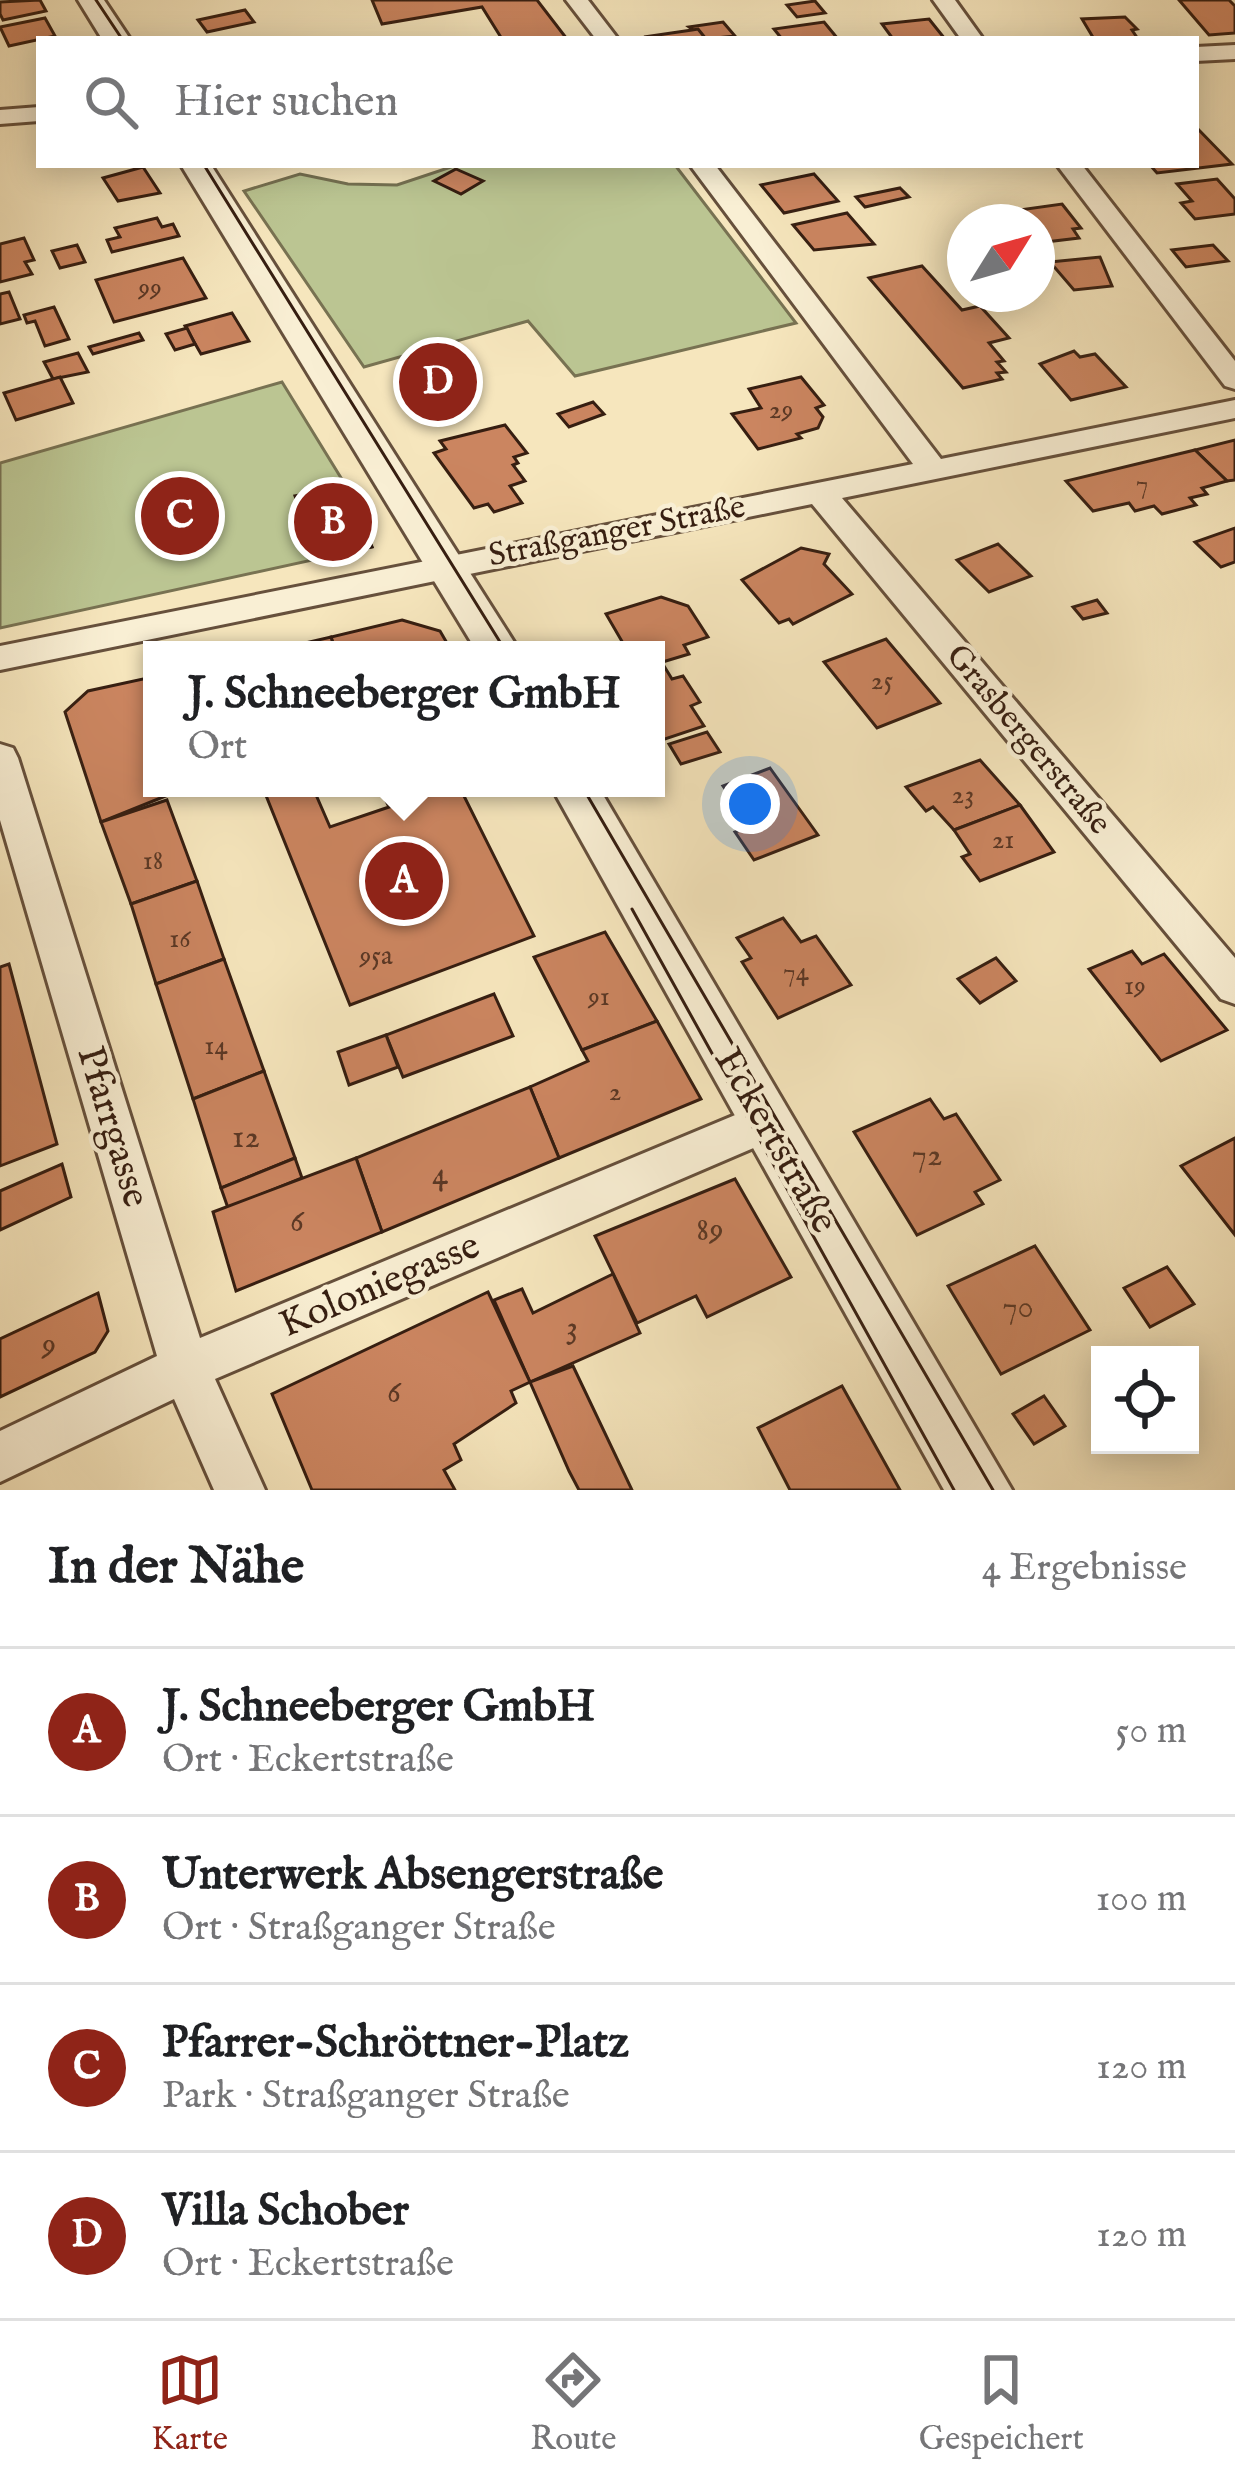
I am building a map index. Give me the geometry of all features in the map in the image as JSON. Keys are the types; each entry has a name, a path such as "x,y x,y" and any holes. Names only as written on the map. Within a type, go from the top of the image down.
{"street":[{"path":"91,0 114,36"},
{"path":"577,0 605,36"},
{"path":"944,0 970,36"},
{"path":"1199,54 1235,52"},
{"path":"0,117 36,114"},
{"path":"198,168 492,641"},
{"path":"704,168 934,470"},
{"path":"1071,168 1235,380"},
{"name":"Straßganger Straße","path":"0,658 1235,409"},
{"name":"Grasbergerstraße","path":"820,493 1235,987"},
{"name":"Pfarrgasse","path":"0,758 185,1368 241,1490"},
{"name":"Eckertstraße","path":"580,797 764,1124 980,1490"},
{"name":"Koloniegasse","path":"0,1457 185,1368 764,1124"}],"green space":[{"path":"448,168 677,168 796,323 575,376 528,321 364,367 244,191 300,174 348,184 397,185"},
{"path":"282,382 346,486 372,547 0,628 0,463"}],"building":[{"path":"40,0 46,11 3,20 0,14 0,2"},
{"path":"372,0 537,0 565,36 500,36 482,7 382,24"},
{"path":"1179,0 1229,0 1235,6 1235,33 1209,35"},
{"path":"815,1 825,13 797,17 787,5"},
{"path":"245,10 254,22 207,32 198,20"},
{"path":"1125,17 1137,29 1132,30 1136,36 1092,36 1082,19"},
{"path":"45,18 55,36 36,36 36,40 9,46 0,27"},
{"path":"929,19 943,36 891,36 882,24"},
{"path":"723,22 735,36 702,36 689,27"},
{"path":"824,22 836,36 780,36 774,29"},
{"path":"698,29 704,36 651,36"},
{"path":"1199,130 1232,164 1199,168"},
{"path":"144,168 160,193 118,201 103,178"},
{"path":"1153,168 1199,168 1157,173"},
{"path":"456,169 483,181 461,194 434,181"},
{"path":"814,174 838,201 784,213 761,185"},
{"path":"1217,179 1235,199 1235,214 1195,219 1181,203 1192,201 1177,184"},
{"path":"900,188 909,197 865,207 856,197"},
{"path":"1062,204 1081,228 1073,229 1079,238 1055,241 1055,205"},
{"path":"847,213 874,244 814,250 793,225"},
{"path":"157,218 162,227 173,224 179,236 112,252 107,240 120,237 115,228"},
{"path":"24,238 34,260 25,262 32,274 0,282 0,244"},
{"path":"77,245 85,262 60,268 52,251"},
{"path":"1213,245 1228,261 1186,267 1172,250"},
{"path":"1100,257 1112,286 1074,290 1055,262"},
{"path":"183,258 206,298 114,322 96,280"},
{"path":"922,266 947,294 947,312 985,312 1009,338 989,343 1004,361 997,362 1006,372 997,373 1002,379 963,388 869,278"},
{"path":"9,292 20,319 0,324 0,294"},
{"path":"54,307 69,339 45,346 35,321 27,323 24,315"},
{"path":"232,313 249,341 201,354 185,326"},
{"path":"187,328 195,344 175,350 166,334"},
{"path":"139,333 143,340 93,354 89,347"},
{"path":"1074,351 1080,357 1095,354 1126,387 1071,400 1040,364"},
{"path":"78,353 88,372 53,379 44,362"},
{"path":"450,353 475,386 461,391 466,398 424,402 413,394 399,368"},
{"path":"60,377 73,403 16,420 4,393"},
{"path":"801,377 824,405 816,408 823,417 818,428 797,434 801,438 758,449 732,414 761,408 749,389"},
{"path":"593,402 604,414 569,427 558,414"},
{"path":"505,425 527,453 514,457 518,463 513,465 525,481 510,486 522,503 494,512 488,504 474,508 434,453 446,449 440,441"},
{"path":"1235,440 1235,480 1227,481 1195,450"},
{"path":"1195,450 1227,481 1202,488 1207,494 1190,498 1196,505 1162,514 1154,506 1135,511 1129,503 1093,511 1066,481"},
{"path":"346,486 372,547 318,559 295,496"},
{"path":"1235,528 1235,562 1221,567 1195,542"},
{"path":"998,544 1031,576 989,592 957,560"},
{"path":"801,548 829,554 824,564 852,594 793,624 789,619 779,623 742,580"},
{"path":"661,597 688,606 708,637 684,645 689,654 665,661 665,641 622,641 606,614"},
{"path":"1097,600 1107,613 1083,619 1073,607"},
{"path":"402,620 440,631 446,641 332,641 331,637"},
{"path":"886,639 940,703 877,728 824,662"},
{"path":"665,668 672,679 683,676 700,702 691,706 704,726 665,739"},
{"path":"143,679 143,797 163,797 101,822 65,712 88,691"},
{"path":"707,732 720,752 681,764 669,744"},
{"path":"980,760 1020,805 954,830 933,807 926,811 906,787"},
{"path":"770,768 818,835 754,860 735,832 751,826 723,786"},
{"path":"267,797 317,797 330,827 389,807 384,797 464,797 534,936 350,1005"},
{"path":"167,800 197,881 131,904 101,822"},
{"path":"1020,805 1054,852 980,881 962,857 970,854 954,830"},
{"path":"197,881 224,959 156,984 131,904"},
{"path":"783,918 801,942 816,936 851,985 778,1018 742,962 751,958 737,938"},
{"path":"605,932 657,1021 582,1050 534,957"},
{"path":"1132,951 1142,964 1164,954 1227,1030 1161,1061 1089,969"},
{"path":"996,958 1016,981 980,1003 958,979"},
{"path":"224,959 264,1071 193,1099 156,984"},
{"path":"9,964 57,1144 0,1166 0,967"},
{"path":"494,994 513,1036 403,1077 386,1035"},
{"path":"657,1021 701,1099 559,1158 530,1087 588,1061 582,1050"},
{"path":"386,1035 398,1067 349,1085 338,1052"},
{"path":"264,1071 295,1158 221,1188 193,1099"},
{"path":"530,1087 559,1158 382,1232 356,1158"},
{"path":"930,1099 944,1119 956,1114 1000,1180 975,1192 983,1204 917,1235 854,1132"},
{"path":"1235,1138 1235,1235 1181,1166"},
{"path":"295,1158 302,1178 228,1208 221,1188"},
{"path":"356,1158 382,1232 236,1291 213,1212"},
{"path":"62,1164 71,1197 0,1230 0,1191"},
{"path":"735,1179 791,1277 707,1317 696,1296 637,1323 595,1236"},
{"path":"1035,1246 1090,1330 1001,1374 948,1286"},
{"path":"1167,1267 1194,1304 1150,1327 1124,1288"},
{"path":"613,1274 640,1333 530,1382 494,1300 522,1289 533,1313"},
{"path":"488,1292 530,1382 511,1391 516,1403 454,1444 461,1460 444,1470 455,1490 312,1490 272,1394"},
{"path":"98,1293 108,1331 95,1352 0,1397 0,1339"},
{"path":"573,1366 632,1490 579,1490 569,1471 530,1382"},
{"path":"842,1386 900,1490 790,1490 758,1428"},
{"path":"1044,1396 1065,1426 1034,1444 1013,1414"}],"tram line":[{"path":"96,0 120,36"},
{"path":"206,168 499,641"},
{"path":"588,797 993,1490"},
{"path":"632,909 954,1490"}],"place":[{"name":"Villa Schober","path":"438,382"},
{"name":"Pfarrer-Schröttner-Platz","path":"180,516"},
{"name":"Unterwerk Absengerstraße","path":"333,522"},
{"name":"J. Schneeberger GmbH","path":"404,881"}]}
